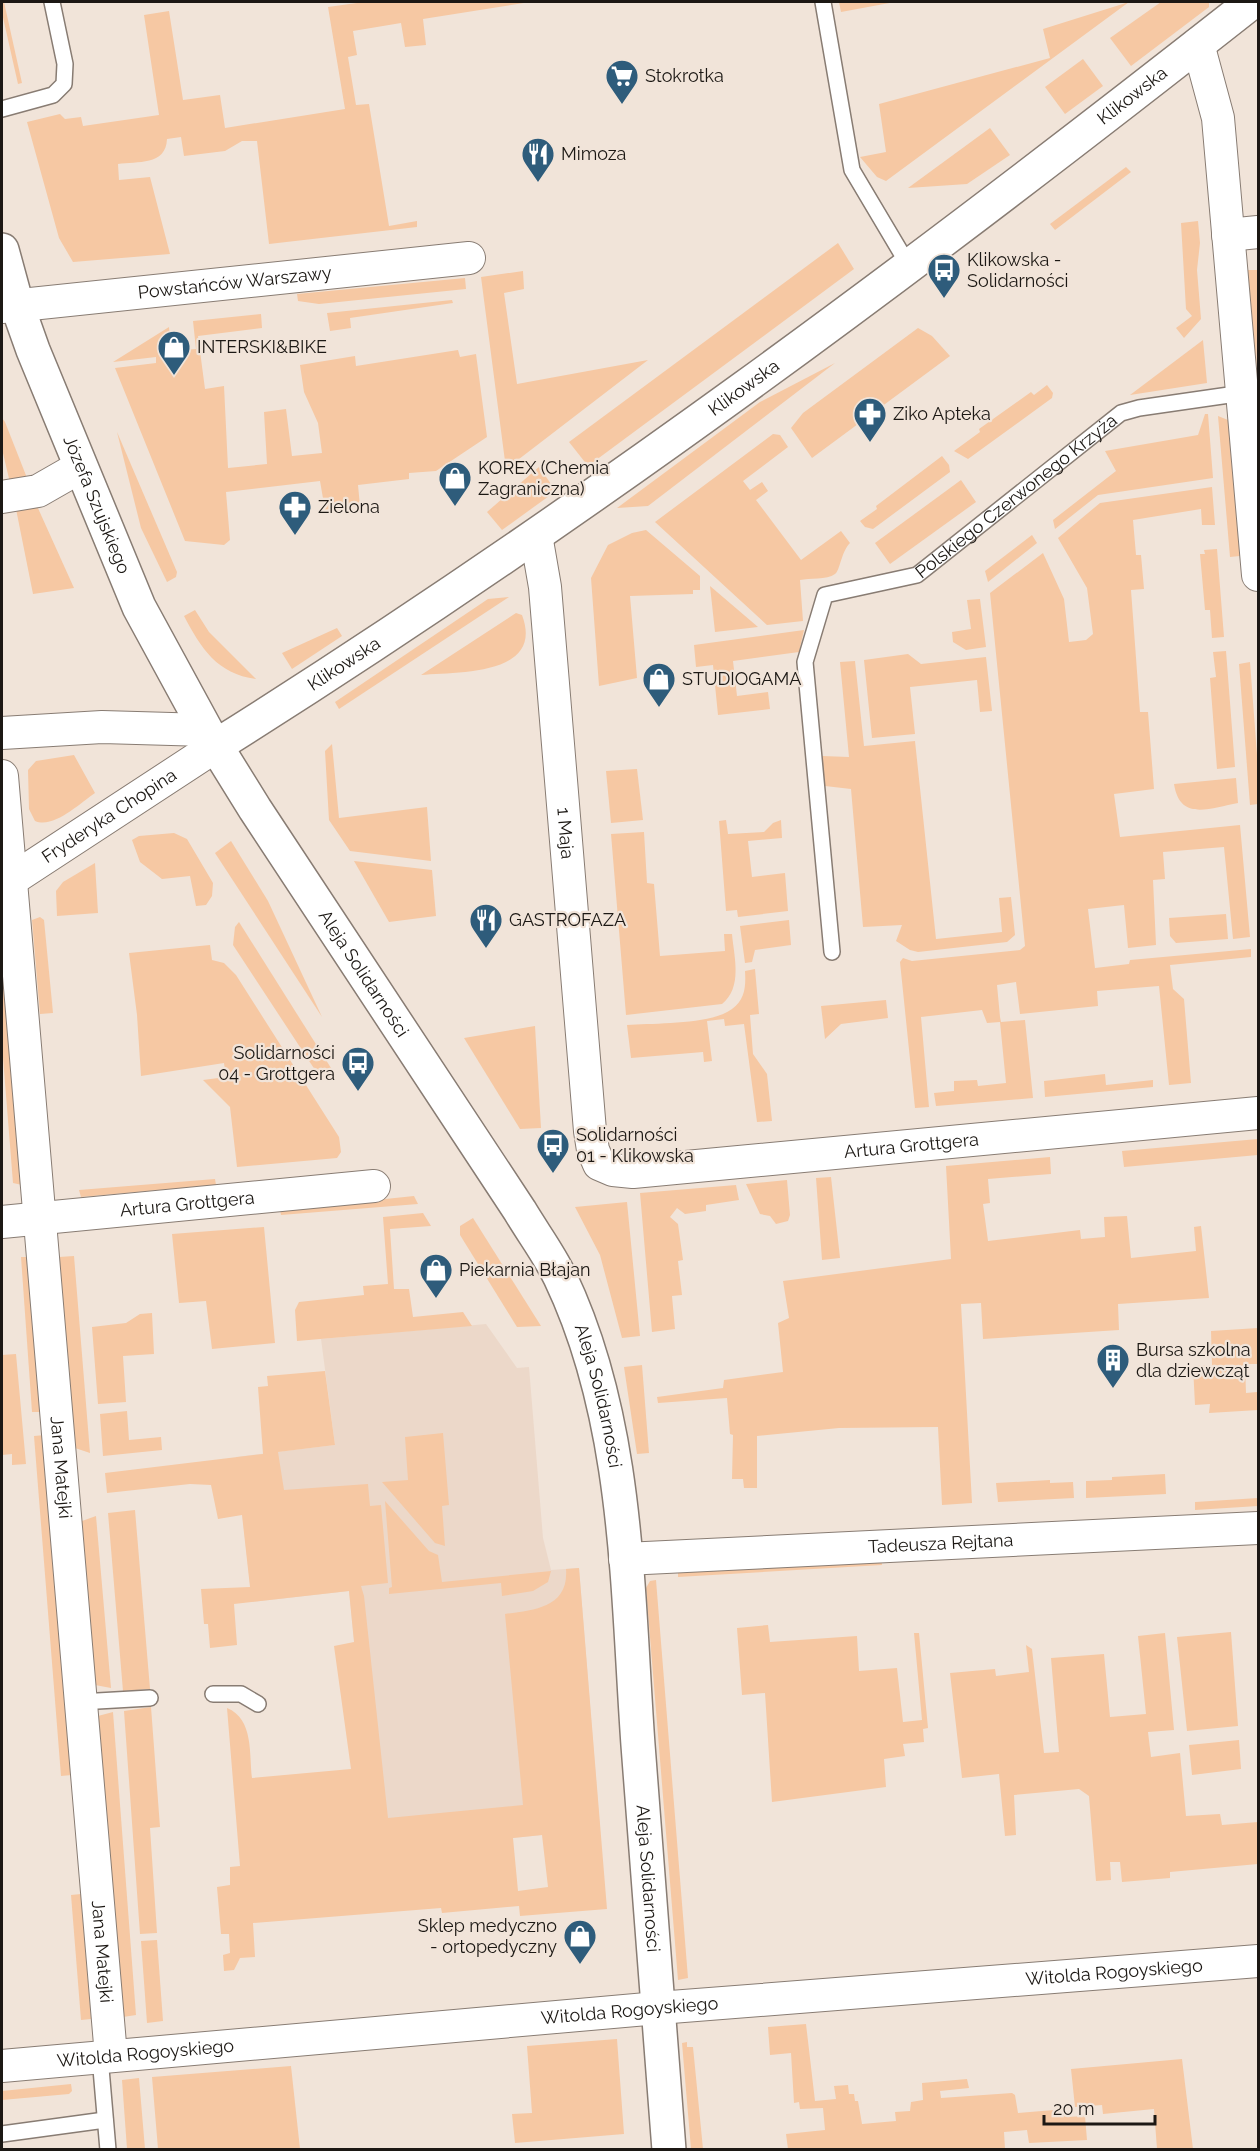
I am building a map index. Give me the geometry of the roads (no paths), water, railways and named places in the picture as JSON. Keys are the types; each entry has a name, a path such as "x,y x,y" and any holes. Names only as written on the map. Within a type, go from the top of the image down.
{"street":[{"name":"Klikowska","path":"211,738 449,595 536,535 909,266 1198,44 1246,3"},
{"path":"1198,44 1218,118 1243,234 1243,393 1258,576"},
{"name":"Józefa Szujskiego","path":"2,250 9,306 139,607 211,738"},
{"name":"Powstańców Warszawy","path":"9,306 469,258"},
{"path":"2,497 38,491 80,467"},
{"name":"1 Maja","path":"536,535 545,587 590,1131"},
{"path":"2,733 102,727 211,738"},
{"name":"Fryderyka Chopina","path":"5,883 211,738"},
{"name":"Aleja Solidarności","path":"211,738 560,1277 582,1334 600,1397 614,1460 625,1559 669,2150"},
{"name":"Jana Matejki","path":"2,776 5,883 38,1219 80,1702 106,2056"},
{"name":"Artura Grottgera","path":"590,1131 598,1164 613,1170 633,1172 1258,1113"},
{"name":"Artura Grottgera","path":"2,1222 374,1186"},
{"name":"Tadeusza Rejtana","path":"625,1559 1258,1528"},
{"name":"Witolda Rogoyskiego","path":"2,2066 658,2008 1258,1961"}],"lane":[{"path":"2,109 53,95 64,84 65,64 52,2"},
{"path":"822,2 852,170 909,266"},
{"name":"Polskiego Czerwonego Krzyża","path":"832,952 805,662 825,595 917,575 1121,413 1138,408 1243,393"},
{"path":"213,1694 241,1695 258,1704"},
{"path":"80,1702 150,1698"},
{"path":"106,2056 105,2120 108,2150"},
{"path":"2,2134 105,2120"}],"place":[{"name":"Stokrotka","path":"622,105"},
{"name":"Mimoza","path":"538,183"},
{"name":"Klikowska - Solidarności","path":"944,299"},
{"name":"INTERSKI&BIKE","path":"174,376"},
{"name":"Ziko Apteka","path":"870,443"},
{"name":"KOREX (Chemia Zagraniczna)","path":"455,507"},
{"name":"Zielona","path":"295,536"},
{"name":"STUDIOGAMA","path":"659,708"},
{"name":"GASTROFAZA","path":"486,949"},
{"name":"Solidarności 04 - Grottgera","path":"358,1092"},
{"name":"Solidarności 01 - Klikowska","path":"553,1174"},
{"name":"Piekarnia Błajan","path":"436,1299"},
{"name":"Bursa szkolna dla dziewcząt","path":"1113,1389"},
{"name":"Sklep medyczno - ortopedyczny","path":"580,1965"}]}
